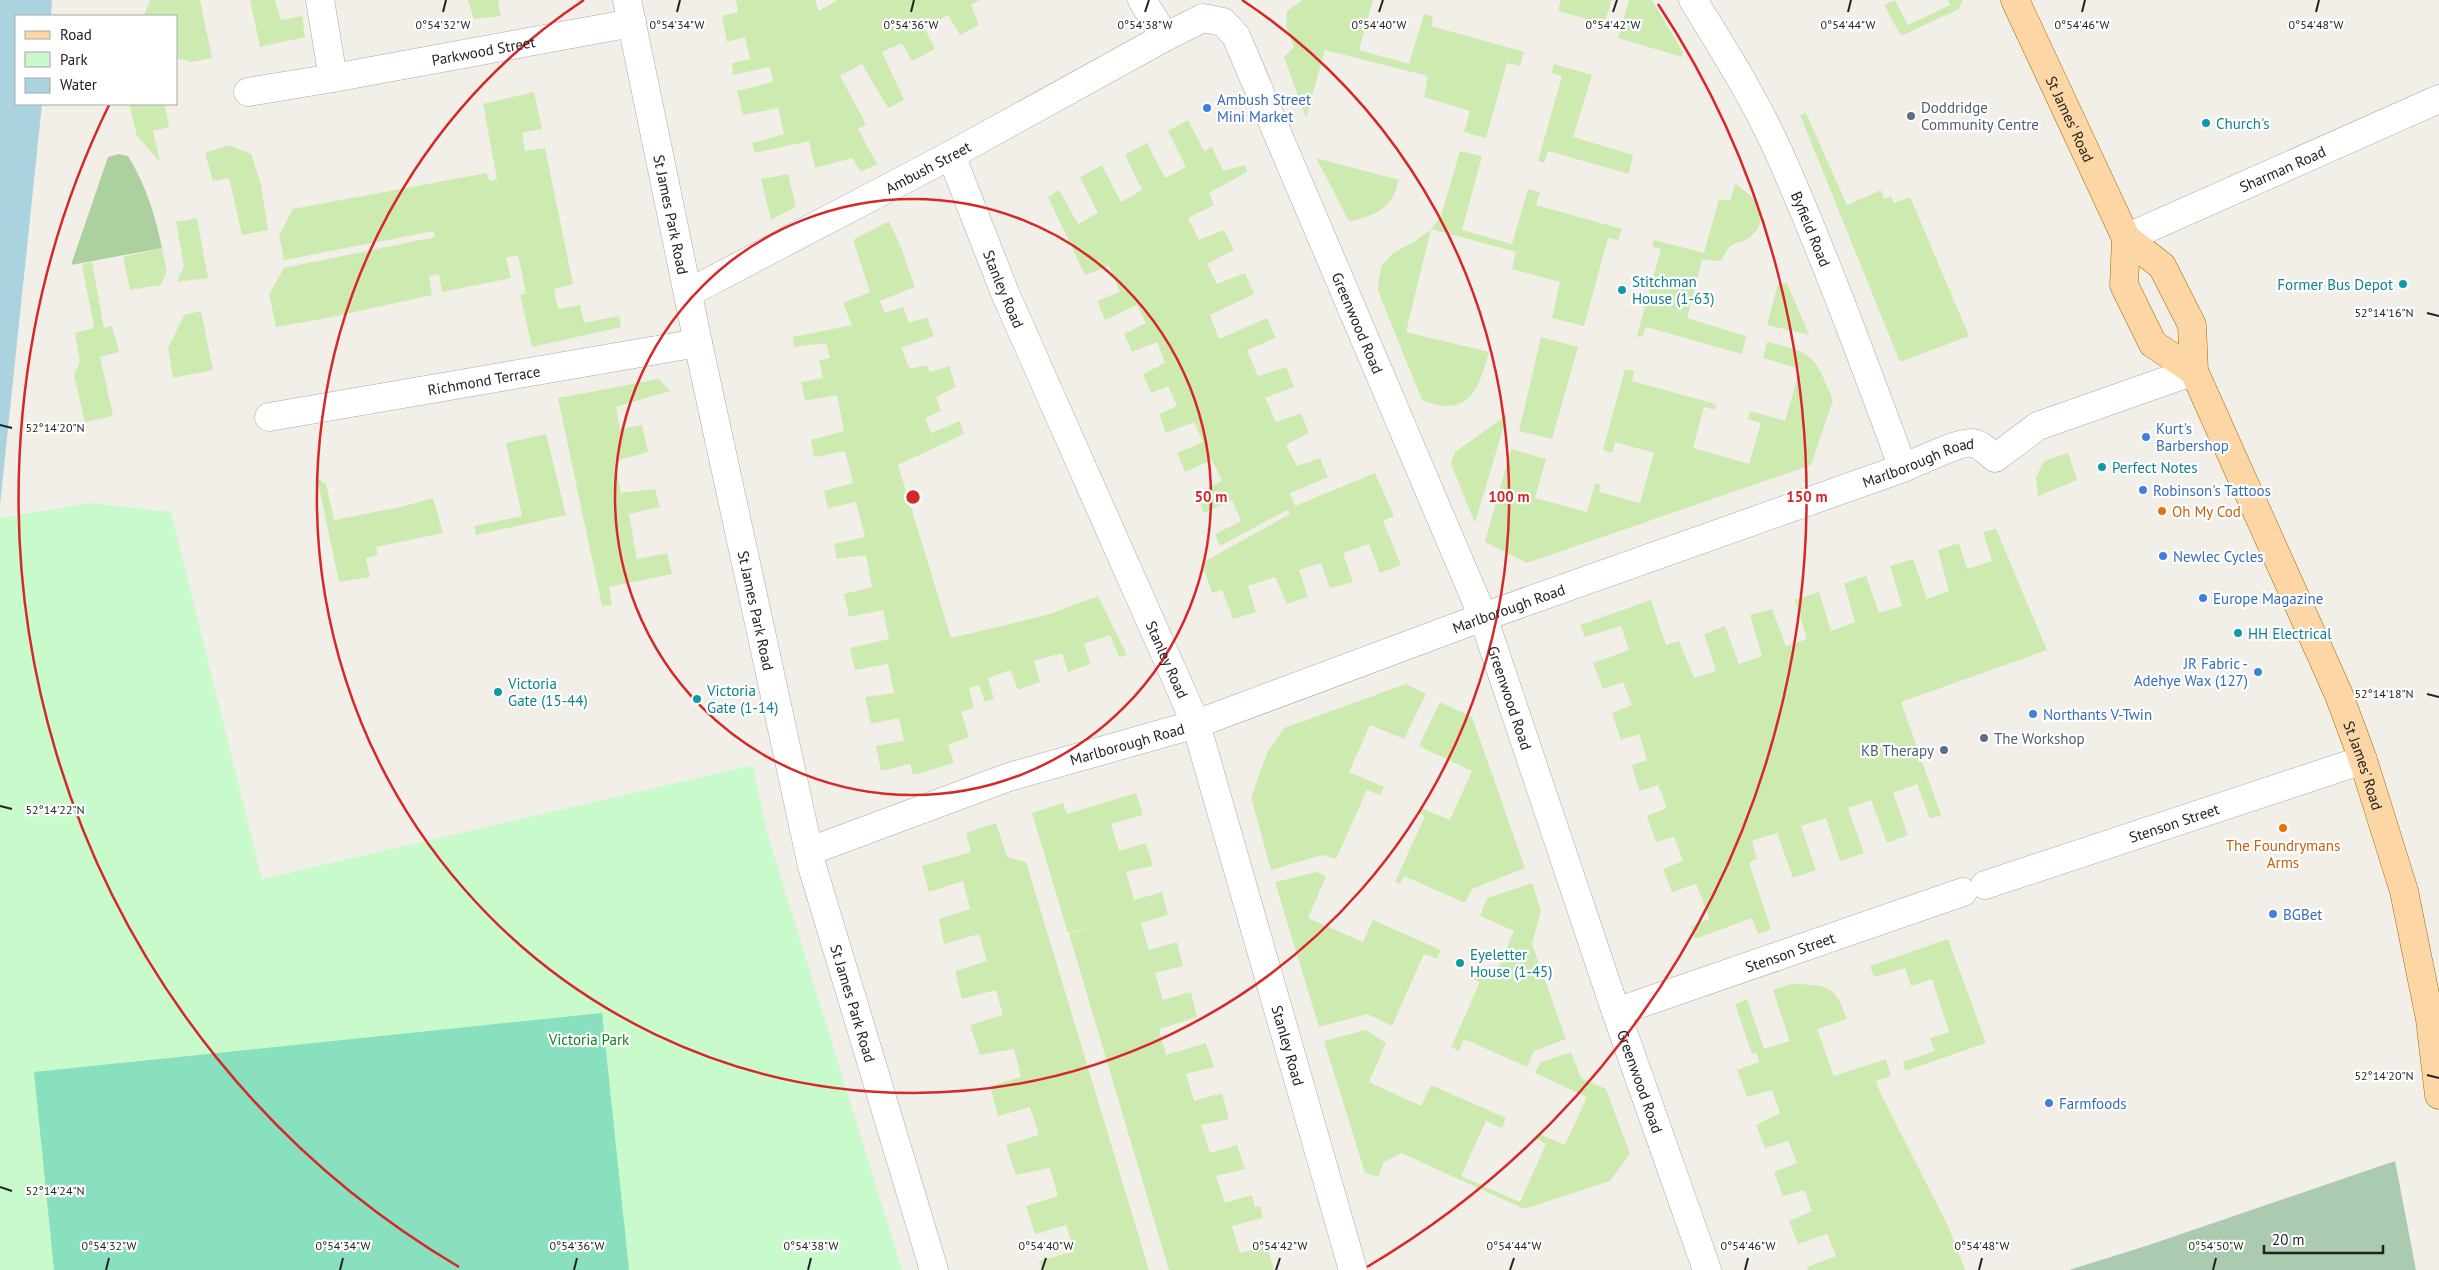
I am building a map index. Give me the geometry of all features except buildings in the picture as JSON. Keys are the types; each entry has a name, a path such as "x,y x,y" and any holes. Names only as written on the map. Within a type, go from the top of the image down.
{"main road":[{"name":"St James' Road","path":"2015,0 2126,238 2162,266 2192,324 2194,371 2339,695 2363,760 2404,891 2430,1019 2439,1095"},
{"name":"St James' Road","path":"2126,238 2124,285 2153,344 2194,371"}],"street":[{"path":"320,0 334,78"},
{"path":"1142,0 1166,36"},
{"name":"Byfield Road","path":"1693,0 1746,90 1779,154 1854,334 1903,468"},
{"name":"Parkwood Street","path":"248,92 334,78 630,11"},
{"name":"St James Park Road","path":"630,11 698,343 810,851 934,1270"},
{"name":"Ambush Street","path":"688,293 951,155 1166,36 1203,18"},
{"name":"Greenwood Road","path":"1203,18 1223,22 1236,36 1483,617 1616,1012 1707,1270"},
{"name":"Sharman Road","path":"2126,238 2439,99"},
{"name":"Stanley Road","path":"951,155 1005,293 1196,724 1353,1270"},
{"name":"Richmond Terrace","path":"269,418 698,343"},
{"name":"Marlborough Road","path":"810,851 1009,777 1196,724 1483,617 1903,468 1957,446 1972,443 1985,449 1994,458 2038,426 2194,371"},
{"name":"Stenson Street","path":"1616,1012 1974,889 2363,760"}],"green space":[{"path":"150,0 200,0 212,58 191,62 178,59 178,15 144,15"},
{"path":"250,0 275,0 281,20 302,16 305,37 260,47"},
{"path":"468,0 498,0 501,16 474,19"},
{"path":"736,0 815,0 819,11 838,0 980,0 971,5 979,25 960,35 948,15 924,27 935,49 912,61 902,43 882,52 904,100 888,108 862,64 840,76 866,124 858,129 877,164 861,172 852,158 815,168 809,141 755,153 752,143 784,134 778,108 743,115 737,91 773,82 770,67 733,75 732,63 750,59 745,37 727,42 722,16 738,12"},
{"path":"1303,0 1373,0 1359,50 1409,64 1424,14 1433,16 1431,26 1524,52 1520,66 1507,63 1486,138 1464,132 1470,111 1424,97 1428,76 1325,50 1306,118 1284,57 1294,47 1286,26 1287,11"},
{"path":"1561,0 1612,0 1604,24 1558,11"},
{"path":"1629,0 1652,0 1683,52 1682,57 1618,38"},
{"path":"1895,0 1908,25 1950,5 1948,0 1963,0 1959,9 1901,36 1884,5"},
{"path":"1554,64 1592,75 1573,137 1633,155 1629,174 1548,151 1544,163 1538,161 1562,76 1551,73"},
{"path":"534,92 542,129 522,133 525,151 545,148 573,284 554,289 558,309 580,305 584,323 619,316 621,327 532,347 520,295 526,293 518,255 506,258 511,278 442,292 439,274 429,277 432,295 323,319 276,327 269,294 284,268 435,237 434,231 284,260 279,235 293,209 486,173 490,181 497,179 483,104"},
{"path":"129,105 165,105 169,127 153,131 160,162 137,136"},
{"path":"1806,113 1847,205 1881,190 1884,199 1891,196 1894,203 1910,197 1969,336 1900,362 1800,115"},
{"path":"1188,120 1204,151 1212,147 1223,171 1245,165 1247,172 1209,193 1214,205 1188,218 1199,240 1224,230 1234,250 1207,264 1217,284 1245,273 1254,294 1210,315 1219,339 1267,318 1276,338 1247,350 1258,376 1286,367 1294,387 1265,398 1276,422 1301,413 1309,433 1286,445 1297,466 1320,458 1328,477 1290,493 1295,506 1375,473 1394,516 1383,521 1401,565 1380,573 1369,544 1343,553 1353,582 1330,588 1321,563 1299,570 1308,597 1287,604 1275,577 1248,586 1256,612 1233,619 1222,590 1212,593 1202,563 1290,514 1287,510 1220,546 1215,534 1241,521 1232,500 1204,513 1196,493 1222,481 1212,460 1185,472 1177,453 1203,442 1194,422 1166,433 1159,414 1177,406 1168,386 1151,393 1143,374 1165,363 1157,342 1132,352 1124,334 1146,323 1137,305 1105,320 1097,301 1120,292 1109,266 1085,275 1048,197 1059,190 1078,224 1098,213 1080,177 1102,165 1121,202 1142,190 1125,155 1147,143 1165,178 1186,167 1168,131"},
{"path":"229,145 251,154 261,185 268,230 242,235 229,178 213,181 205,153"},
{"path":"1460,151 1482,156 1462,230 1512,244 1528,189 1540,192 1536,205 1622,229 1618,240 1608,238 1584,326 1552,318 1560,282 1512,269 1516,252 1431,229 1441,216"},
{"path":"119,154 128,156 140,178 153,212 162,248 71,265 108,157"},
{"path":"1316,158 1399,180 1393,197 1384,208 1367,217 1349,221"},
{"path":"788,174 796,207 771,220 761,179"},
{"path":"1735,184 1750,195 1755,202 1761,217 1759,224 1755,232 1747,239 1730,246 1721,261 1702,260 1687,318 1746,336 1742,354 1646,327 1642,337 1637,336 1661,249 1652,247 1654,240 1704,253 1719,199 1730,201"},
{"path":"197,218 208,278 177,282 184,266 176,222"},
{"path":"889,221 915,287 880,301 885,313 903,307 909,323 927,317 934,336 901,348 910,369 927,365 930,372 949,366 956,387 936,397 941,411 925,418 931,433 960,421 964,434 898,465 951,638 1047,615 1098,596 1127,655 1119,657 1110,635 1084,644 1091,664 1068,672 1062,653 1034,661 1040,682 1018,690 1010,670 988,678 994,699 985,702 979,685 969,688 974,708 961,712 969,737 948,745 954,763 913,775 910,764 881,771 876,746 904,741 899,718 871,724 865,697 894,693 888,664 855,670 850,648 889,639 883,610 849,617 844,594 872,587 866,555 837,559 834,544 865,537 856,502 828,508 824,491 853,483 845,451 814,457 811,440 844,431 837,395 805,401 801,382 823,378 819,360 830,358 826,343 794,347 793,337 852,325 843,303 870,292 853,240"},
{"path":"1431,229 1406,332 1489,352 1480,379 1469,398 1461,403 1450,406 1438,405 1422,400 1378,291 1382,265 1393,253 1414,242"},
{"path":"162,248 167,271 161,285 130,290 123,257"},
{"path":"92,262 104,328 112,326 119,352 100,357 113,416 85,422 74,376 80,361 75,333 94,328 82,264"},
{"path":"1787,283 1809,335 1767,325 1778,284"},
{"path":"201,311 213,370 173,378 168,348 184,315"},
{"path":"1541,337 1578,347 1552,439 1519,431"},
{"path":"1767,342 1795,349 1811,358 1833,400 1811,465 1527,563 1485,542 1511,449 1546,459 1535,498 1587,512 1595,483 1601,484 1599,492 1640,503 1654,453 1615,442 1612,453 1603,450 1625,369 1634,371 1632,381 1716,404 1715,410 1704,407 1693,448 1749,464 1761,423 1748,419 1750,411 1785,421 1800,369 1763,358"},
{"path":"659,379 670,391 616,407 620,429 642,425 648,452 615,461 621,493 655,489 660,507 629,514 637,559 667,553 672,574 609,587 612,605 602,606 558,398"},
{"path":"1507,415 1475,523 1451,464 1455,452"},
{"path":"546,434 566,515 476,535 474,526 522,516 506,443"},
{"path":"2068,453 2077,480 2038,496 2036,477 2044,461"},
{"path":"317,478 326,484 334,520 401,507 433,498 443,533 376,547 378,555 366,558 370,577 339,582"},
{"name":"Victoria Park","path":"89,503 171,512 262,879 753,765 766,829 902,1270 0,1270 0,518"},
{"path":"1996,529 2047,650 1901,702 1941,815 1930,819 1917,784 1893,793 1908,835 1887,843 1871,800 1848,808 1864,853 1840,861 1826,818 1801,826 1816,870 1793,878 1777,833 1752,841 1757,859 1749,863 1771,929 1758,934 1752,918 1695,939 1691,926 1710,919 1696,884 1672,892 1663,869 1683,861 1674,837 1656,842 1647,816 1667,808 1658,785 1639,791 1632,765 1647,760 1639,734 1621,740 1612,713 1632,705 1623,682 1603,689 1593,663 1629,650 1621,626 1585,637 1580,625 1651,600 1666,645 1679,641 1694,678 1716,671 1704,634 1725,626 1739,664 1762,656 1750,615 1772,609 1786,646 1807,639 1795,600 1819,592 1831,631 1855,622 1844,583 1866,576 1879,613 1902,606 1890,566 1913,559 1927,599 1949,591 1938,550 1959,543 1967,569 1992,561 1983,532"},
{"path":"1406,684 1426,694 1404,739 1370,725 1349,772 1384,787 1380,795 1367,790 1336,859 1322,855 1271,870 1251,797 1268,751 1284,728"},
{"path":"1440,702 1472,717 1525,868 1472,889 1465,903 1404,876 1400,884 1395,882 1425,816 1419,813 1421,808 1450,820 1472,771 1419,746"},
{"path":"1136,793 1143,815 1111,824 1119,851 1146,843 1153,866 1126,872 1134,900 1162,892 1168,915 1141,923 1149,950 1177,942 1183,966 1155,973 1163,1000 1191,992 1197,1017 1159,1029 1166,1055 1206,1043 1214,1067 1186,1074 1194,1101 1222,1093 1229,1119 1201,1125 1210,1153 1237,1145 1245,1169 1216,1176 1225,1203 1252,1195 1255,1207 1260,1206 1263,1218 1232,1226 1240,1253 1267,1246 1274,1270 1169,1270 1069,934 1092,927 1068,933 1032,813 1063,803 1067,814"},
{"path":"996,823 1007,857 1026,862 1149,1270 1042,1270 1039,1261 1074,1251 1066,1225 1035,1234 1026,1206 1058,1196 1050,1168 1016,1175 1006,1145 1039,1135 1030,1107 998,1116 990,1086 1021,1077 1014,1049 980,1055 970,1025 1003,1015 996,990 962,999 955,971 987,961 979,934 944,944 939,919 970,909 963,881 929,892 922,866 971,852 966,833"},
{"path":"1317,872 1326,876 1308,918 1363,942 1373,920 1441,950 1437,959 1424,954 1392,1026 1367,1014 1319,1027 1275,882"},
{"path":"1532,883 1541,910 1532,944 1566,1039 1534,1051 1527,1067 1464,1039 1459,1051 1451,1047 1480,982 1471,978 1476,967 1495,975 1514,931 1480,916 1487,898"},
{"path":"1948,939 1986,1043 1905,1071 1903,1062 1935,1051 1930,1038 1949,1032 1932,979 1911,986 1905,968 1874,977 1870,966"},
{"path":"1791,984 1821,986 1828,989 1843,1007 1847,1019 1817,1029 1834,1076 1886,1059 1891,1076 1876,1081 1880,1092 1949,1228 1965,1270 1808,1270 1807,1267 1836,1256 1827,1234 1798,1244 1789,1221 1812,1211 1804,1190 1783,1196 1774,1172 1797,1163 1788,1141 1765,1148 1756,1125 1780,1113 1772,1090 1747,1097 1737,1070 1759,1062 1756,1052 1752,1054 1735,1004 1747,999 1764,1049 1790,1041 1773,990"},
{"path":"602,1013 629,1270 54,1270 34,1072"},
{"path":"1366,1030 1386,1043 1369,1082 1421,1106 1431,1085 1506,1118 1502,1128 1486,1121 1461,1176 1520,1202 1546,1144 1537,1139 1539,1134 1565,1145 1587,1097 1535,1073 1541,1062 1571,1052 1581,1078 1606,1089 1630,1154 1610,1181 1524,1209 1401,1153 1384,1162 1378,1177 1365,1173 1324,1041"},
{"path":"2395,1161 2416,1270 2069,1270 2146,1246"}],"water":[{"path":"0,0 52,0 51,15 15,15 15,105 42,105 0,505"}],"place":[{"name":"Ambush Street Mini Market","path":"1207,108"},
{"name":"Doddridge Community Centre","path":"1911,116"},
{"name":"Church's","path":"2206,123"},
{"name":"Former Bus Depot","path":"2403,284"},
{"name":"Stitchman House (1-63)","path":"1622,290"},
{"name":"Kurt's Barbershop","path":"2146,437"},
{"name":"Perfect Notes","path":"2102,467"},
{"name":"Robinson's Tattoos","path":"2143,490"},
{"name":"Oh My Cod","path":"2162,511"},
{"name":"Newlec Cycles","path":"2163,556"},
{"name":"Europe Magazine","path":"2203,598"},
{"name":"HH Electrical","path":"2238,633"},
{"name":"JR Fabric - Adehye Wax (127)","path":"2258,672"},
{"name":"Victoria Gate (15-44)","path":"498,692"},
{"name":"Victoria Gate (1-14)","path":"697,699"},
{"name":"Northants V-Twin","path":"2033,714"},
{"name":"The Workshop","path":"1984,738"},
{"name":"KB Therapy","path":"1944,750"},
{"name":"The Foundrymans Arms","path":"2283,828"},
{"name":"BGBet","path":"2273,914"},
{"name":"Eyeletter House (1-45)","path":"1460,963"},
{"name":"Farmfoods","path":"2049,1103"}]}
